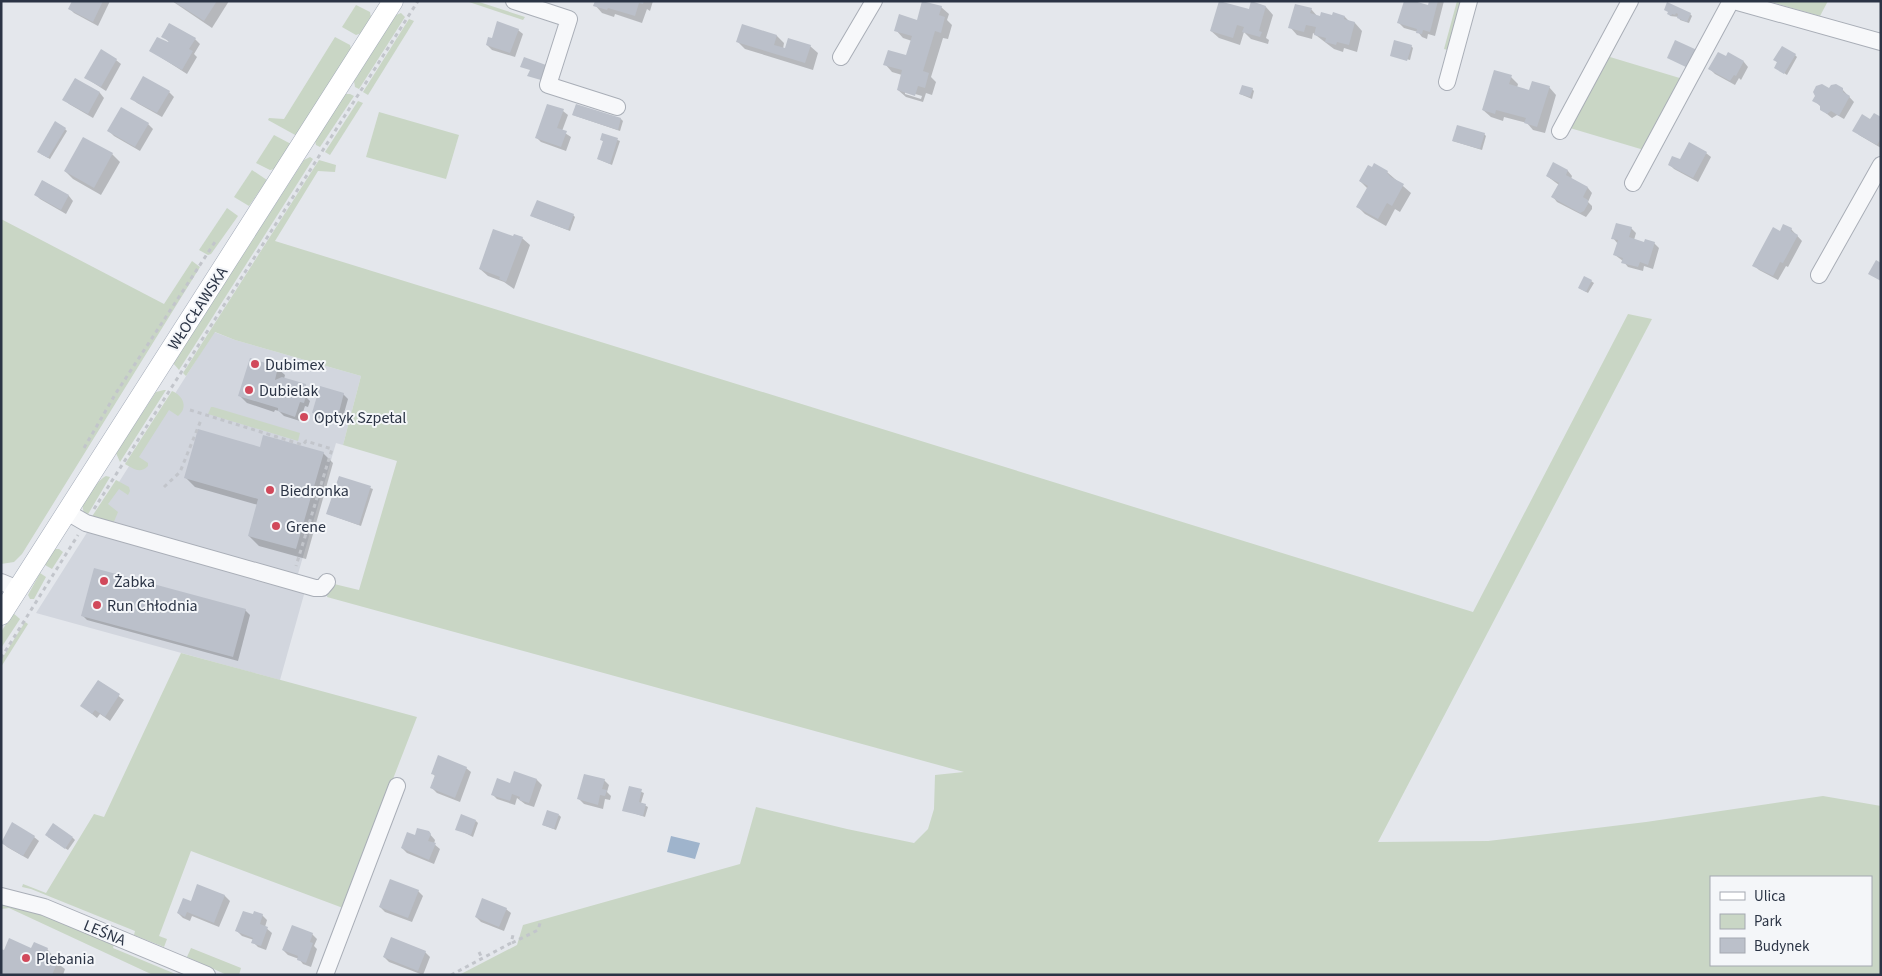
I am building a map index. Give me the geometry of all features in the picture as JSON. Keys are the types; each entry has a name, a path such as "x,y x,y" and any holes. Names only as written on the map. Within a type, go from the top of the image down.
{"main road":[{"name":"WŁOCŁAWSKA","path":"1,615 9,586 67,512 393,1"}],"street":[{"path":"514,1 569,19 548,85 617,107"},
{"path":"841,57 874,1"},
{"path":"1447,82 1469,1"},
{"path":"1560,131 1630,1"},
{"path":"1632,183 1733,1 1881,42"},
{"path":"1820,275 1881,165"},
{"path":"67,512 86,523 315,588 322,588 327,582"},
{"path":"325,975 397,786"},
{"name":"LEŚNA","path":"1,896 44,907 207,975"}],"path":[{"path":"1,658 418,1"},
{"path":"190,410 303,445 306,441 332,449 296,566 292,566"},
{"path":"164,487 180,472 201,420"},
{"path":"451,975 538,930 541,920"},
{"path":"511,943 514,935"},
{"path":"479,952 482,958"}],"shaded area":[{"path":"214,332 235,340 361,376 343,445 336,443 294,588 305,591 280,680 36,613"}],"green space":[{"path":"466,1 476,1 525,17 523,20"},
{"path":"1457,1 1466,1 1452,51 1444,49"},
{"path":"1633,1 1639,1 1610,57 1683,79 1644,150 1570,128"},
{"path":"1768,1 1828,1 1820,16"},
{"path":"356,5 370,12 371,18 362,33 356,35 342,27"},
{"path":"401,13 405,17 359,89 355,87 354,81 396,15"},
{"path":"409,19 414,21 368,95 363,92"},
{"path":"335,37 350,45 351,49 297,136 268,120 269,118 284,119"},
{"path":"344,94 354,96 320,147 316,145 315,141"},
{"path":"358,101 363,103 330,155 325,152"},
{"path":"379,112 459,135 446,179 366,157"},
{"path":"274,135 291,144 275,169 270,170 256,163"},
{"path":"310,157 313,159 179,370 173,363 304,160"},
{"path":"319,160 336,165 335,172 318,171 275,241 1473,612 1628,314 1652,319 1378,842 1488,841 1646,822 1823,796 1881,806 1881,975 459,975 517,945 523,925 740,864 756,807 914,843 928,829 934,809 935,775 964,772 327,597 330,583 359,590 397,461 343,445 361,376 235,340 215,332 186,376 183,373"},
{"path":"252,170 267,180 249,206 234,197"},
{"path":"227,208 238,216 211,254 208,255 199,250"},
{"path":"1,219 164,304 192,261 200,267 22,554 14,562 1,564"},
{"path":"166,390 120,462 116,453 156,392"},
{"path":"172,391 182,399 184,406 178,416 169,410 139,457 148,463 148,466 140,470 125,464"},
{"path":"211,407 300,433 298,441 208,414"},
{"path":"106,476 110,477 87,516 83,510 84,502 96,485"},
{"path":"116,480 129,487 130,491 128,495 119,489 108,504 118,512 113,524 91,518"},
{"path":"54,549 59,549 63,552 52,569 45,565"},
{"path":"40,573 46,577 34,599 30,599 28,595"},
{"path":"13,613 20,619 1,648 1,632"},
{"path":"25,622 28,624 1,667 1,660"},
{"path":"181,653 417,717 343,908 191,851 159,936 167,939 164,947 134,935 135,931 22,887 23,884 46,893 94,814 104,817"},
{"path":"1,903 34,910 114,944 113,948 178,975 153,975 9,908 1,909"},
{"path":"191,948 241,968 239,975 227,975 187,957"}],"water":[{"path":"671,836 700,843 695,859 667,852"}],"building":[{"path":"72,1 103,1 93,22 68,9"},
{"path":"173,1 217,1 204,21"},
{"path":"595,1 644,1 643,4 639,3 635,16 608,8 607,10 593,6"},
{"path":"922,1 942,6 939,15 945,17 941,33 935,31 923,71 929,73 925,88 918,86 915,96 897,90 902,70 883,65 888,50 906,55 912,36 894,31 899,14 917,20"},
{"path":"1219,1 1249,9 1251,1 1266,6 1259,31 1262,32 1260,37 1242,32 1244,27 1237,25 1233,38 1210,31"},
{"path":"1404,1 1414,1 1428,5 1429,1 1438,1 1430,32 1423,30 1422,34 1416,33 1417,29 1397,23"},
{"path":"1667,2 1691,13 1687,22 1677,18 1678,14 1676,13 1671,16 1667,14 1668,12 1664,10"},
{"path":"1295,4 1312,8 1310,13 1320,16 1321,12 1332,15 1333,12 1345,16 1344,19 1355,22 1349,45 1337,42 1336,45 1325,42 1326,38 1314,35 1316,27 1306,25 1304,32 1288,28"},
{"path":"497,21 519,29 510,53 486,45 488,37 492,38"},
{"path":"169,23 196,38 189,49 193,51 182,70 149,51 157,37 169,41 161,37"},
{"path":"742,24 777,35 774,45 785,48 788,38 811,45 805,63 736,42"},
{"path":"1394,40 1412,45 1407,61 1390,56"},
{"path":"1675,40 1697,50 1688,68 1667,58"},
{"path":"1782,46 1796,54 1784,74 1774,68 1777,62 1773,60"},
{"path":"101,49 117,59 101,87 84,78"},
{"path":"1718,52 1726,56 1728,52 1744,61 1736,76 1734,75 1730,81 1708,69"},
{"path":"524,57 546,65 541,80 527,76 530,70 520,67"},
{"path":"1494,70 1512,75 1509,84 1529,90 1532,81 1550,86 1537,127 1524,123 1526,118 1496,110 1495,114 1482,110"},
{"path":"143,76 170,91 157,113 130,99"},
{"path":"75,78 100,92 88,114 62,100"},
{"path":"1822,84 1829,88 1831,85 1836,84 1843,88 1843,92 1850,96 1839,116 1831,111 1827,114 1820,110 1820,105 1812,101 1815,96 1813,92 1816,86"},
{"path":"1242,85 1253,88 1250,97 1239,94"},
{"path":"547,104 564,109 557,128 567,131 561,147 535,138"},
{"path":"576,104 621,118 618,130 572,115"},
{"path":"121,107 149,123 135,147 107,131"},
{"path":"1874,113 1881,117 1881,138 1877,145 1852,131 1862,114 1870,119"},
{"path":"55,121 66,128 48,158 37,152"},
{"path":"1457,125 1485,133 1480,149 1452,141"},
{"path":"602,133 618,138 610,164 597,159 603,141 600,140"},
{"path":"83,137 113,153 94,188 64,171"},
{"path":"1689,142 1707,152 1693,178 1668,165 1672,156 1680,159"},
{"path":"1553,162 1568,170 1566,175 1588,187 1583,197 1588,200 1584,211 1580,213 1551,197 1559,183 1546,176"},
{"path":"1374,163 1388,171 1387,173 1391,177 1404,184 1392,206 1387,203 1378,219 1356,207 1368,186 1359,181 1368,165 1372,167"},
{"path":"42,180 69,195 61,210 34,195"},
{"path":"537,200 574,214 568,230 530,216"},
{"path":"1616,223 1632,227 1629,237 1644,242 1645,239 1655,242 1648,265 1640,262 1638,267 1621,263 1623,258 1613,255 1618,240 1611,239"},
{"path":"1783,224 1792,228 1791,231 1798,235 1783,263 1780,262 1773,276 1752,266 1773,227 1780,231"},
{"path":"493,229 513,236 514,234 523,237 506,282 499,279 500,277 479,269"},
{"path":"1876,260 1881,263 1881,281 1868,274"},
{"path":"1584,276 1592,280 1586,292 1578,288"},
{"path":"250,358 278,367 275,380 282,377 306,384 303,395 306,396 304,403 300,402 295,417 278,411 278,408 238,396"},
{"path":"320,386 344,393 337,420 312,413"},
{"name":"Biedronka","path":"198,429 260,447 263,435 324,452 296,549 248,536 258,499 184,478"},
{"path":"339,476 371,486 359,525 326,514"},
{"path":"94,568 246,609 233,657 81,616"},
{"path":"98,680 120,694 105,717 95,710 92,714 80,706"},
{"path":"438,755 467,767 455,798 430,788 435,775 431,774"},
{"path":"514,771 537,779 529,803 519,800 520,797 512,794 510,801 491,795 497,778 510,783"},
{"path":"584,774 605,779 602,789 607,790 605,796 600,795 598,805 577,799"},
{"path":"629,786 642,789 639,802 646,804 643,816 622,811"},
{"path":"547,810 559,814 554,829 542,825"},
{"path":"461,814 476,820 471,835 455,830"},
{"path":"12,822 35,836 23,856 1,843"},
{"path":"53,823 73,837 65,849 45,835"},
{"path":"417,828 429,831 431,834 428,841 436,843 429,860 401,848 407,832 415,835"},
{"path":"390,879 419,890 408,918 379,907"},
{"path":"197,884 225,895 214,923 187,912 185,917 177,913 183,898 191,901"},
{"path":"482,898 507,908 499,927 475,917"},
{"path":"243,911 253,914 254,911 263,914 260,924 268,927 261,946 251,943 253,938 235,931"},
{"path":"292,925 313,933 310,942 313,943 306,963 297,960 298,956 282,950"},
{"path":"391,937 426,951 418,971 383,957"},
{"name":"Plebania","path":"9,938 31,948 34,942 48,948 45,955 58,961 52,975 1,975 1,949 4,950"}],"place":[{"name":"Dubimex","path":"255,364"},
{"name":"Dubielak","path":"249,390"},
{"name":"Optyk Szpetal","path":"304,417"},
{"name":"Biedronka","path":"270,490"},
{"name":"Grene","path":"276,526"},
{"name":"Żabka","path":"104,581"},
{"name":"Run Chłodnia","path":"97,605"},
{"name":"Plebania","path":"26,958"}]}
